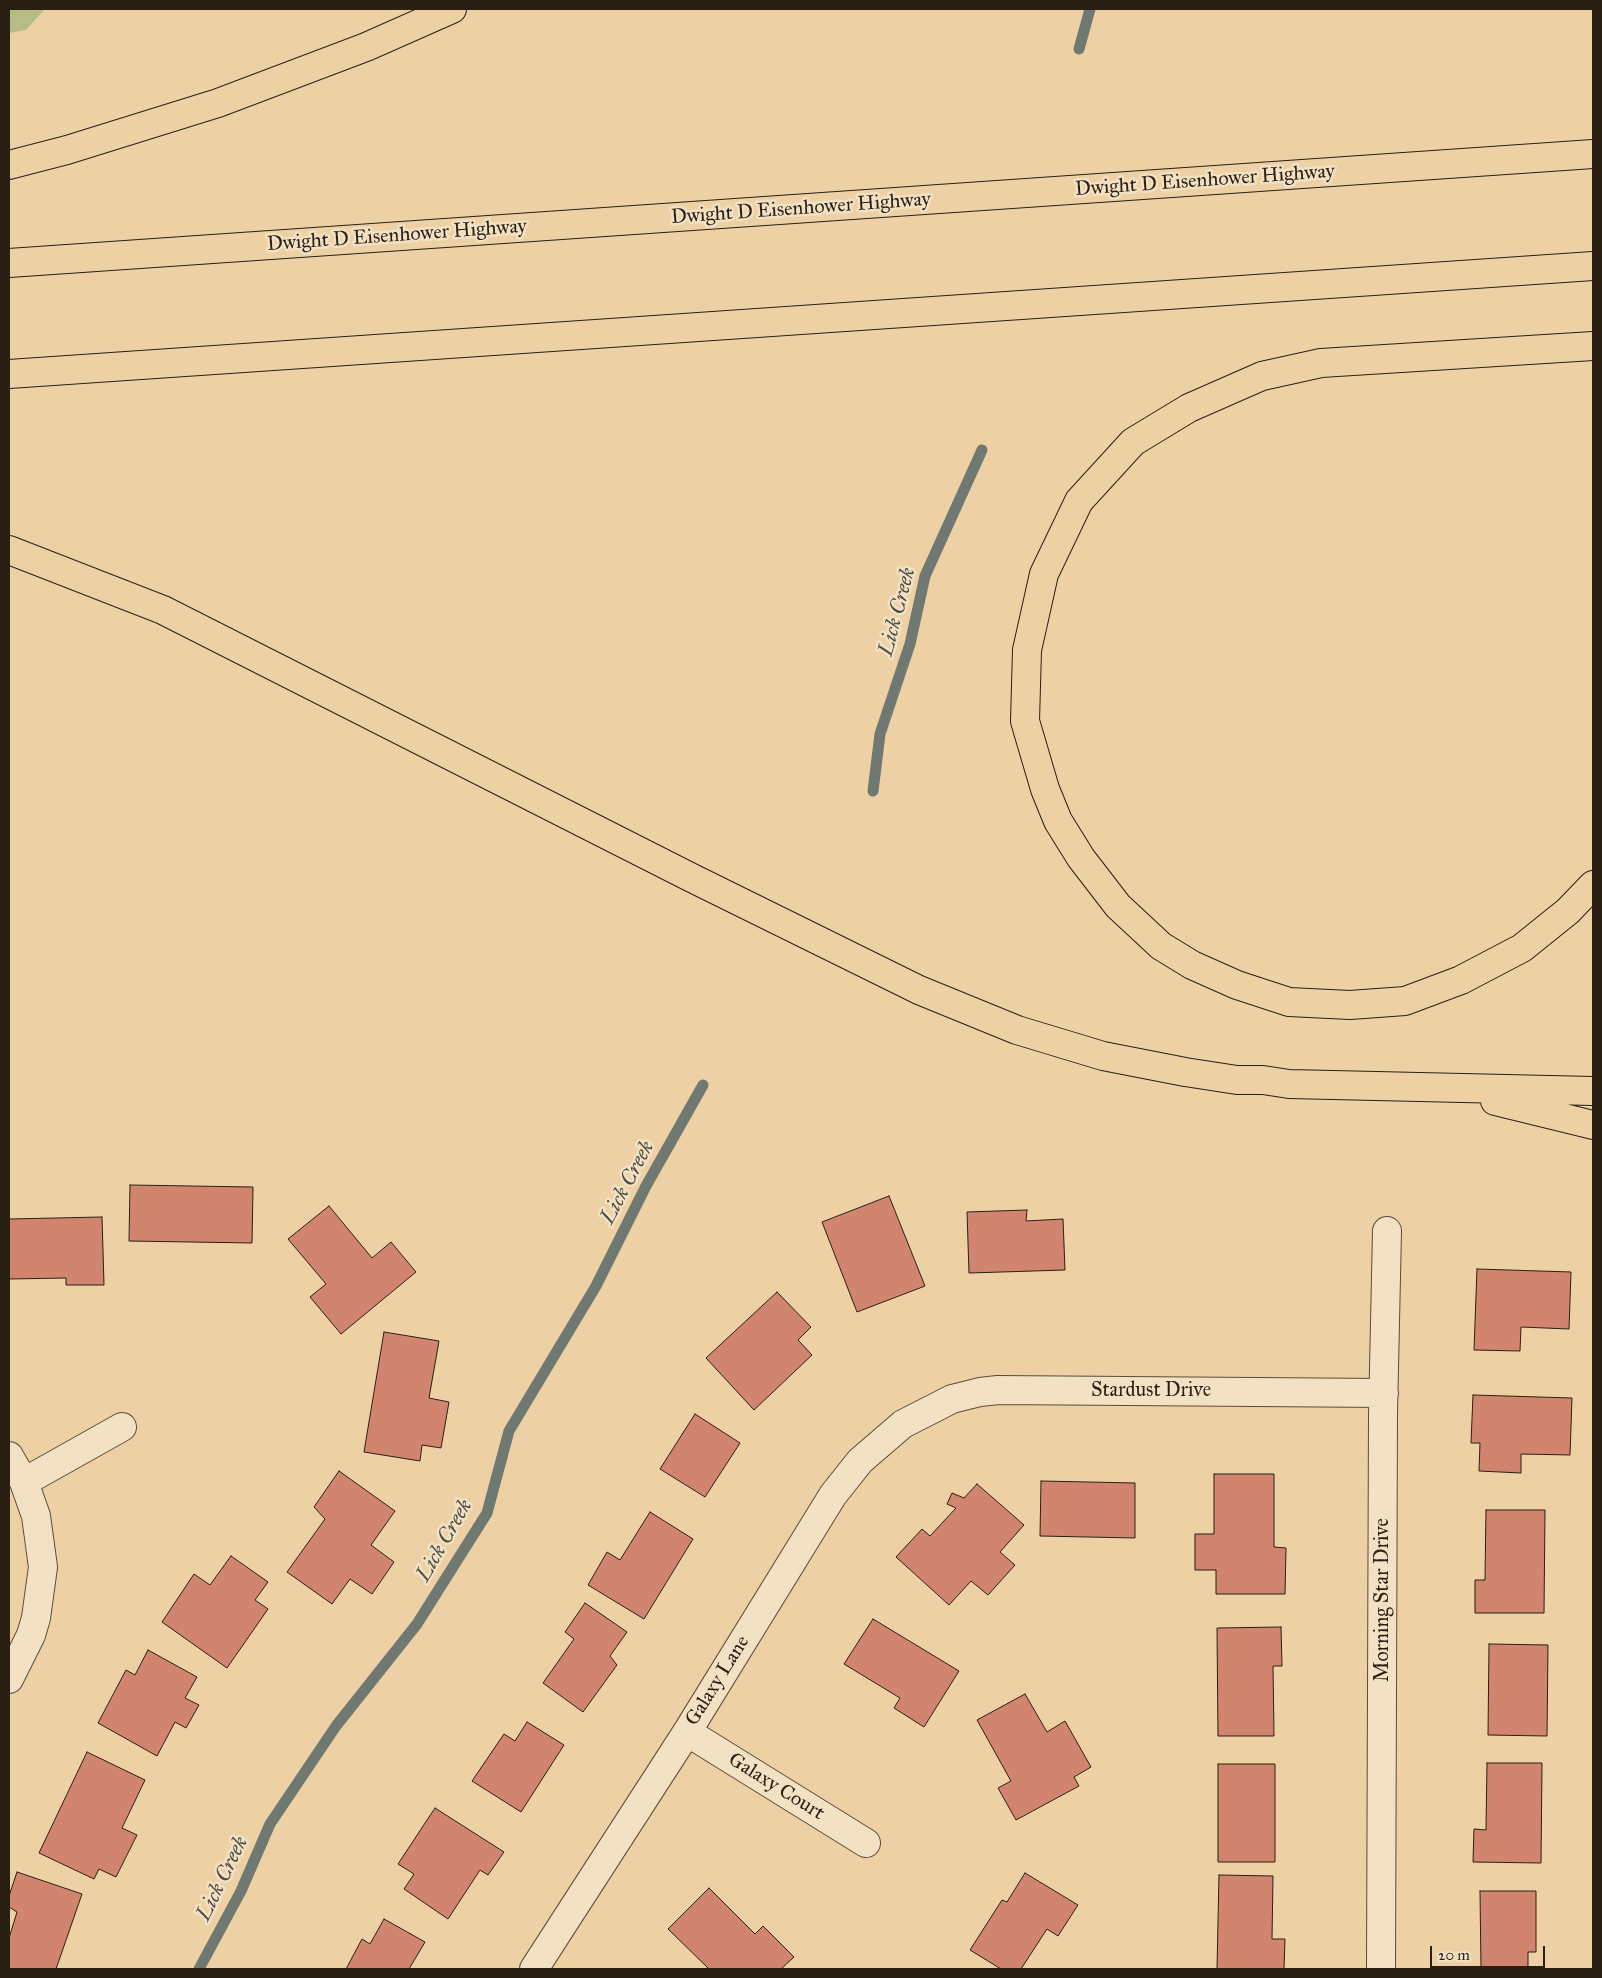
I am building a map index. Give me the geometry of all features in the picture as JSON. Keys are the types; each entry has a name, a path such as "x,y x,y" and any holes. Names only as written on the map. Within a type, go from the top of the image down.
{"highway":[{"path":"9,165 67,150 218,103 366,47 452,9"},
{"name":"Dwight D Eisenhower Highway","path":"9,263 1593,154"},
{"path":"9,374 1593,266"},
{"path":"1593,346 1321,363 1262,376 1189,408 1133,442 1079,501 1044,574 1027,650 1025,721 1045,790 1058,821 1081,858 1118,906 1161,946 1192,965 1237,985 1289,1002 1350,1005 1405,1001 1461,980 1522,948 1568,911 1593,885"},
{"path":"9,550 163,610 700,882 926,993 992,1021 1103,1056 1185,1072 1289,1084 1593,1090"},
{"path":"1442,1088 1593,1125"}],"street":[{"name":"Morning Star Drive","path":"1381,1969 1384,1393 1387,1231"},
{"name":"Stardust Drive","path":"923,1413 952,1399 998,1390 1384,1393"},
{"name":"Galaxy Lane","path":"534,1969 687,1732 841,1483 879,1442 923,1413"},
{"path":"24,1482 122,1427"},
{"path":"9,1456 24,1482 40,1534 43,1567 40,1601 31,1635 9,1679"},
{"name":"Galaxy Court","path":"687,1732 866,1843"}],"green space":[{"path":"9,9 45,9 26,30 9,33"}],"building":[{"path":"130,1185 253,1187 252,1243 129,1241"},
{"path":"889,1196 925,1286 857,1312 822,1222"},
{"path":"329,1206 372,1258 391,1242 416,1272 341,1334 310,1297 326,1284 288,1239"},
{"path":"1027,1210 1026,1221 1063,1219 1065,1270 969,1273 967,1212"},
{"path":"102,1217 104,1285 66,1285 66,1278 9,1279 9,1219"},
{"path":"1477,1269 1571,1272 1569,1329 1521,1327 1520,1351 1474,1350"},
{"path":"777,1292 811,1327 798,1340 812,1355 754,1410 706,1358"},
{"path":"384,1332 439,1341 429,1398 449,1402 441,1448 422,1445 420,1461 364,1452"},
{"path":"1473,1395 1572,1398 1570,1455 1521,1454 1521,1473 1479,1471 1480,1443 1471,1443"},
{"path":"695,1414 740,1443 705,1497 660,1469"},
{"path":"339,1471 395,1511 371,1545 394,1562 372,1594 350,1579 332,1604 287,1572 325,1519 314,1507"},
{"path":"1214,1474 1274,1474 1274,1547 1286,1548 1285,1594 1216,1594 1216,1570 1195,1570 1195,1534 1214,1534"},
{"path":"1041,1481 1135,1483 1135,1538 1040,1536"},
{"path":"977,1484 1024,1525 1000,1552 1015,1565 988,1595 971,1581 949,1605 896,1557 922,1529 930,1536 956,1508 947,1504 952,1493 964,1498"},
{"path":"1486,1510 1545,1510 1544,1613 1475,1613 1475,1580 1485,1580"},
{"path":"650,1512 693,1539 644,1619 588,1585 607,1552 620,1560"},
{"path":"231,1556 268,1582 255,1600 268,1609 227,1668 162,1622 194,1574 210,1585"},
{"path":"585,1603 627,1632 610,1656 617,1665 583,1712 543,1683 574,1639 565,1632"},
{"path":"873,1619 959,1671 924,1727 894,1708 900,1698 844,1664"},
{"path":"1281,1627 1282,1666 1273,1666 1274,1736 1218,1736 1217,1628"},
{"path":"1489,1644 1548,1645 1547,1736 1488,1735"},
{"path":"148,1650 197,1677 185,1698 199,1705 186,1728 175,1722 157,1756 98,1723 126,1670 135,1675"},
{"path":"1025,1694 1047,1732 1065,1721 1091,1767 1074,1777 1079,1786 1016,1820 998,1788 1011,1781 977,1720"},
{"path":"527,1722 564,1745 521,1812 472,1781 504,1734 515,1741"},
{"path":"87,1752 145,1780 122,1828 137,1835 116,1877 99,1869 94,1879 39,1853"},
{"path":"1487,1763 1542,1763 1541,1863 1473,1862 1474,1829 1486,1830"},
{"path":"1218,1764 1275,1764 1275,1862 1218,1862"},
{"path":"435,1808 504,1852 488,1875 480,1870 448,1919 404,1889 414,1874 398,1864"},
{"path":"17,1872 82,1894 56,1969 9,1969 9,1938 17,1912 9,1907 9,1896"},
{"path":"1025,1873 1078,1905 1058,1936 1047,1929 1021,1969 1001,1969 970,1950 1002,1900 1007,1902"},
{"path":"1219,1875 1273,1876 1272,1939 1285,1939 1284,1969 1217,1969"},
{"path":"709,1888 755,1934 763,1926 794,1957 781,1969 709,1969 668,1929"},
{"path":"1480,1891 1536,1891 1536,1952 1528,1952 1528,1969 1481,1969"},
{"path":"384,1919 425,1942 409,1969 346,1969 362,1939 370,1944"}],"waterway":[{"name":"Lick Creek","path":"1079,49 1090,9"},
{"name":"Lick Creek","path":"873,791 880,734 910,644 925,576 982,450"},
{"name":"Lick Creek","path":"199,1969 241,1891 270,1824 336,1726 417,1624 487,1513 509,1431 596,1286 646,1186 703,1085"}]}
